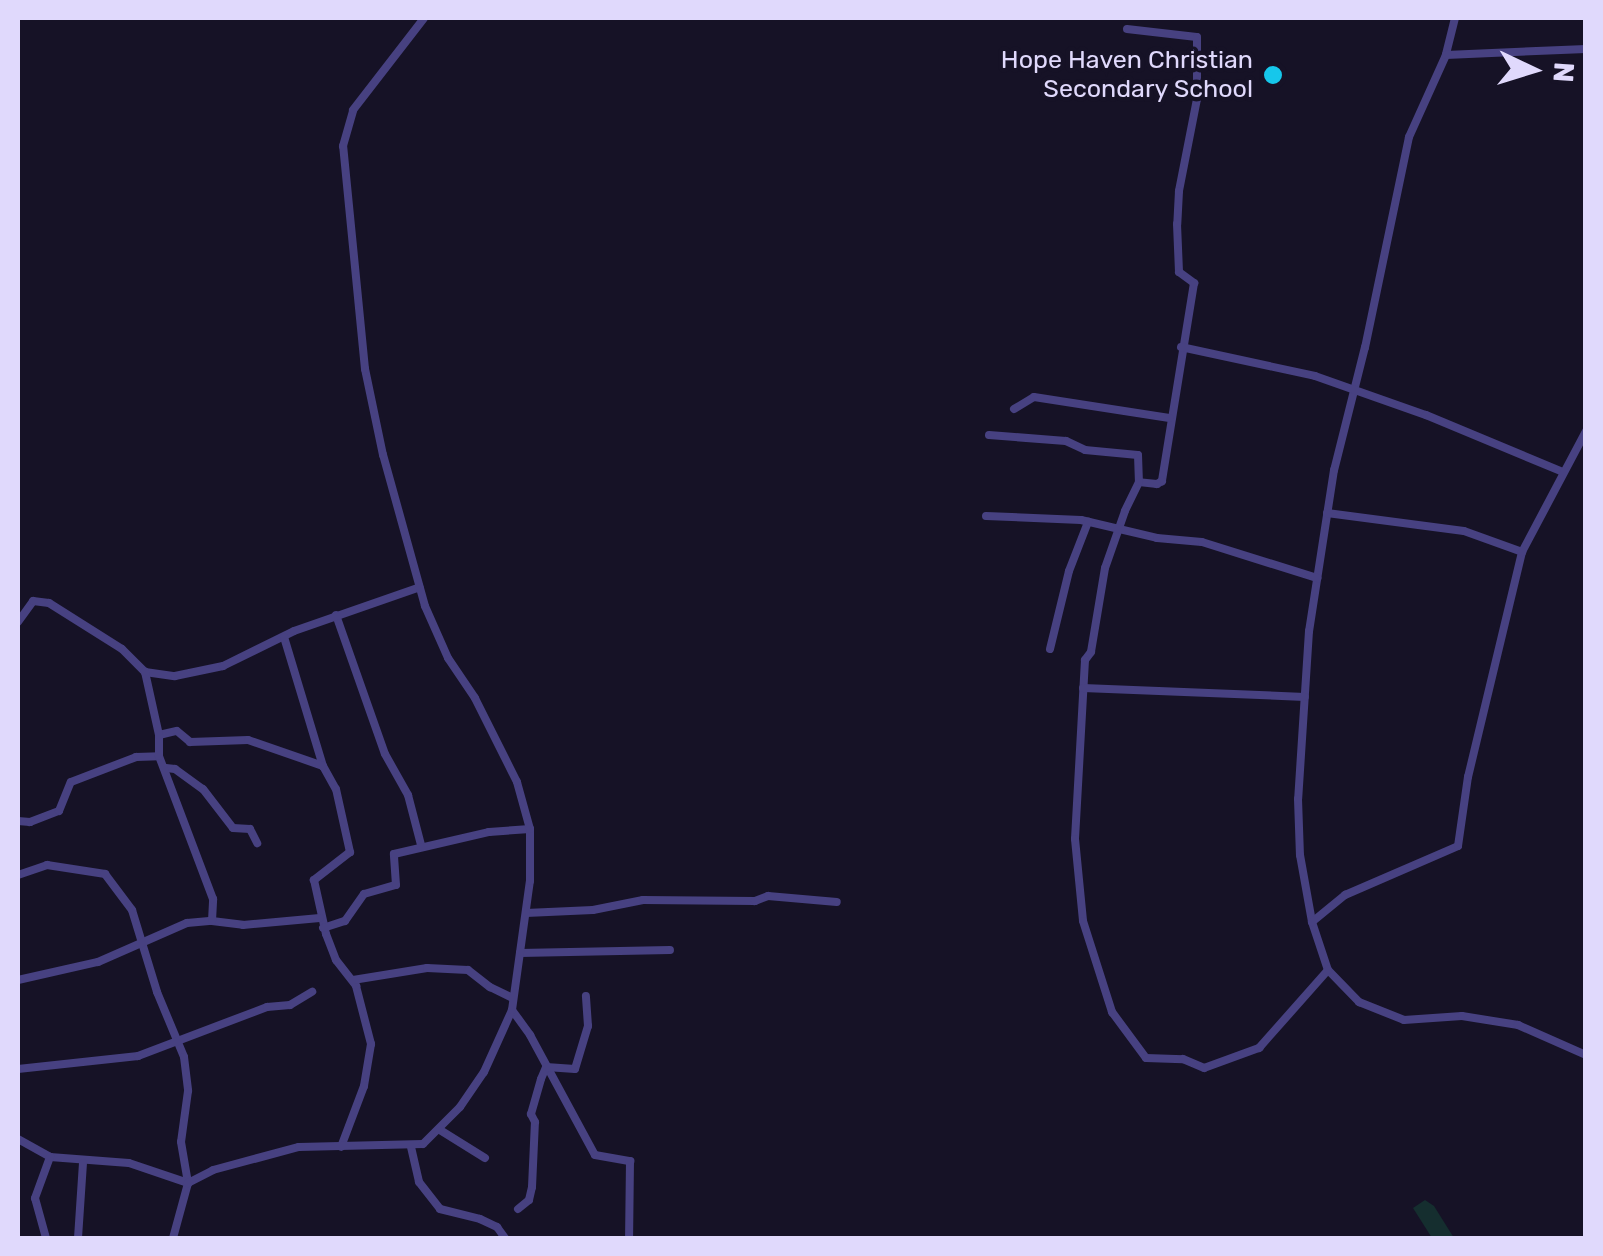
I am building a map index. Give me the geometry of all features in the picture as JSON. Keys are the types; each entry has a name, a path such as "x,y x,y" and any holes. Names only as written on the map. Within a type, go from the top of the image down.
{"street":[{"path":"18,1140 50,1156 82,1163 128,1164 188,1183 213,1170 272,1151 411,1147 440,1130 484,1072 512,1010 526,913 530,829 517,782 474,698 448,658 420,587 365,368 356,238 343,146 353,110 424,18"},
{"path":"1167,32 1170,18"},
{"path":"1455,18 1446,55 1409,137 1327,512 1305,697 1298,828 1312,922 1328,970 1359,1002 1387,1016 1492,1019 1541,1032 1586,1055"},
{"path":"1127,29 1195,34 1199,47 1197,99 1178,191 1178,266 1194,284 1169,418 1162,481 1139,482"},
{"path":"1446,55 1586,49"},
{"path":"1182,346 1353,389 1563,472"},
{"path":"1014,409 1034,397 1169,418"},
{"path":"1312,922 1345,895 1458,846 1468,777 1522,552 1586,431"},
{"path":"989,435 1066,441 1084,450 1138,454 1139,482 1117,529 1105,568 1091,652 1085,660 1076,871 1092,958 1128,1040 1146,1058 1182,1059 1204,1068 1228,1060 1259,1048 1328,970"},
{"path":"1327,512 1464,531 1522,552"},
{"path":"986,516 1088,522 1202,542 1317,578"},
{"path":"1050,648 1068,571 1088,522"},
{"path":"145,672 175,676 223,666 336,615 420,587"},
{"path":"18,622 34,601 57,606 122,650 145,672 159,734 159,756 212,899 212,922"},
{"path":"336,615 385,754 408,794 422,845"},
{"path":"284,637 323,766 336,789 350,852 314,880 322,923 336,960 353,980 371,1044 364,1086 341,1147"},
{"path":"1083,688 1305,697"},
{"path":"159,734 177,731 190,742 248,740 323,766"},
{"path":"18,822 30,822 59,810 71,782 136,757 159,756"},
{"path":"166,768 175,769 203,789 233,828 250,829 257,843"},
{"path":"18,980 98,962 187,922 243,925 345,921 364,894 396,884 394,854 422,845 530,829"},
{"path":"18,875 47,865 104,874 132,910 144,939 157,992 179,1042 188,1091 181,1142 188,1183 173,1238"},
{"path":"526,913 593,910 643,900 755,901 768,896 838,902"},
{"path":"520,953 670,950"},
{"path":"353,980 427,968 468,970 513,998"},
{"path":"18,1069 138,1056 267,1007 290,1005 312,992"},
{"path":"546,1067 575,1069 588,1026 586,996"},
{"path":"512,1010 595,1155 632,1164 629,1238"},
{"path":"518,1209 529,1200 532,1188 535,1122 531,1114 546,1067"},
{"path":"440,1130 485,1158"},
{"path":"411,1147 419,1182 440,1209 489,1222 505,1238"},
{"path":"46,1238 35,1198 50,1156"},
{"path":"78,1238 82,1163"}],"green space":[{"path":"1425,1200 1434,1206 1454,1238 1432,1238 1413,1208"}],"place":[{"name":"Hope Haven Christian Secondary School","path":"1273,75"}]}
